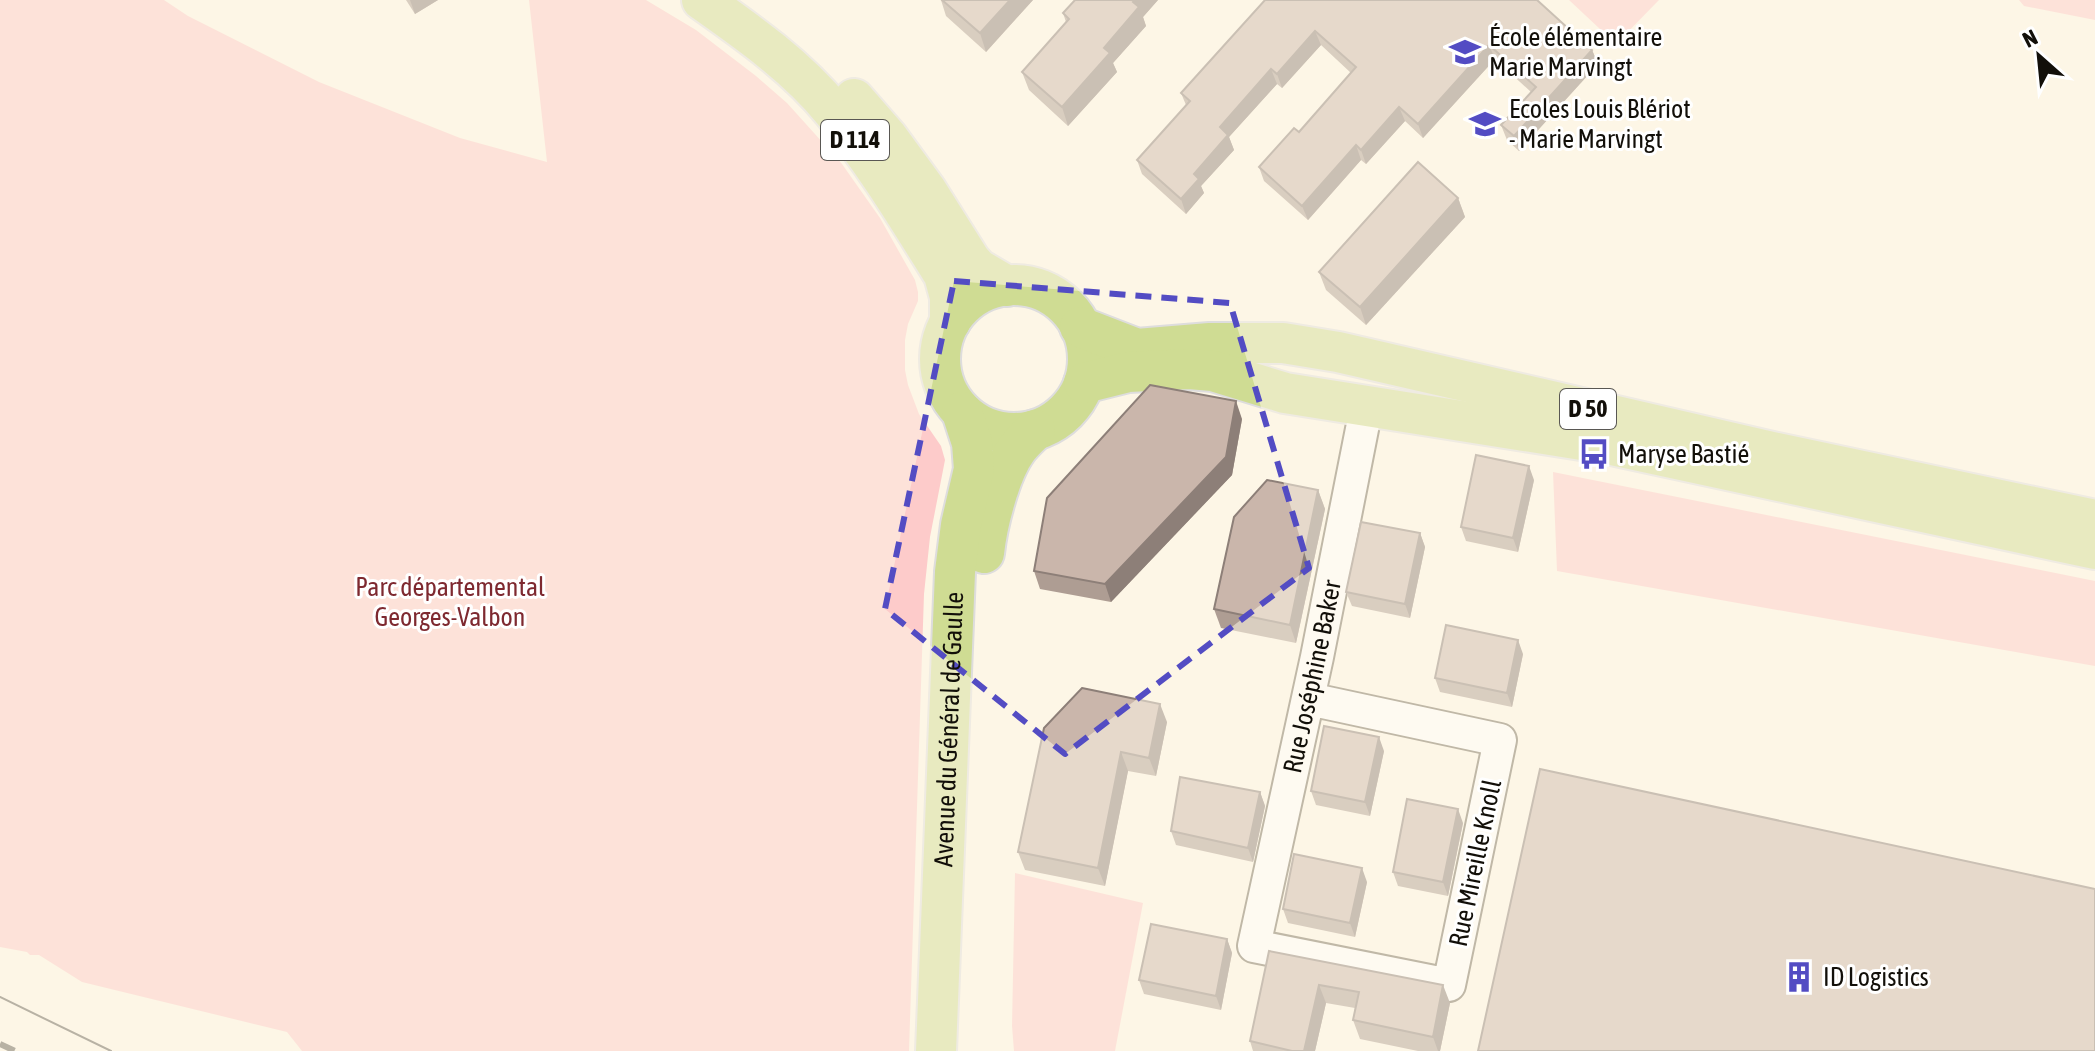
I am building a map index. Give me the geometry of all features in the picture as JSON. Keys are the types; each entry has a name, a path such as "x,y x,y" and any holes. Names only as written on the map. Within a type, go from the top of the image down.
{"main road":[{"name":"D 114","path":"702,0 772,51 832,110 873,166 944,275 950,297 950,322"},
{"name":"D 114","path":"741,0 787,34 852,96 926,190 970,260 978,269 1007,286"},
{"path":"1007,286 1025,286 1042,291 1071,312 1086,345 1088,364 1084,383 1070,407 1060,417 1035,430 1009,433 984,427 962,412 950,397 942,379 940,359 942,340 961,308 990,289 1007,286"},
{"name":"D 50","path":"1080,327 1137,349 1210,343 1283,343 1338,352 1772,452 2095,520"},
{"name":"D 50","path":"1084,383 1128,372 1213,371 1285,393 1607,444 2095,549"},
{"name":"Avenue du Général de Gaulle","path":"936,1051 955,572 961,525 974,469 972,443 962,412"},
{"name":"Avenue du Général de Gaulle","path":"951,1051 975,635 985,541 993,508 1011,460 1035,430"}],"street":[{"name":"Rue Joséphine Baker","path":"1369,406 1361,432 1309,699 1254,946 1449,985"},
{"name":"Rue Mireille Knoll","path":"1309,699 1500,740 1449,985"}],"highlighted area":[{"path":"954,281 1230,303 1309,568 1065,754 885,609"}],"green space":[{"name":"Parc départemental Georges-Valbon","path":"0,0 164,0 188,16 319,82 460,138 547,162 529,0 646,0 696,30 756,76 787,103 842,164 880,218 915,280 918,301 908,324 905,370 919,414 941,446 945,460 930,537 924,594 909,1051 302,1051 287,1032 82,982 39,955 0,947"},
{"path":"1569,0 1659,0 1616,44"},
{"path":"2019,0 2095,0 2095,20 2024,6"},
{"path":"1553,472 2095,581 2095,666 1557,571"},
{"path":"1015,873 1143,903 1115,1051 1014,1051"}],"building":[{"path":"942,0 1010,0 980,33"},
{"path":"1075,0 1135,0 1133,2 1139,7 1104,48 1110,53 1062,107 1022,72 1069,19 1063,13"},
{"path":"1265,0 1537,0 1592,50 1514,136 1501,125 1536,87 1489,45 1418,124 1399,107 1361,150 1356,145 1302,206 1259,167 1294,128 1299,132 1356,67 1315,31 1277,74 1271,69 1220,127 1228,135 1194,174 1199,179 1181,199 1137,160 1190,101 1181,93"},
{"path":"1418,162 1458,198 1360,307 1319,272"},
{"path":"1150,385 1236,401 1226,457 1105,584 1034,571 1047,498"},
{"path":"1476,455 1529,466 1513,538 1461,527"},
{"path":"1267,480 1318,490 1290,625 1214,609 1234,517"},
{"path":"1361,522 1420,533 1405,604 1346,592"},
{"path":"1446,625 1518,640 1507,693 1435,678"},
{"path":"1082,688 1160,704 1149,758 1121,752 1098,868 1018,852 1044,728"},
{"path":"1324,726 1379,737 1365,802 1311,791"},
{"name":"ID Logistics","path":"1540,769 2095,889 2095,1051 1478,1051"},
{"path":"1180,777 1260,792 1248,848 1171,831"},
{"path":"1407,799 1458,809 1443,882 1393,872"},
{"path":"1294,854 1362,868 1350,923 1283,909"},
{"path":"1151,924 1227,939 1216,996 1139,980"},
{"path":"1269,951 1443,985 1433,1037 1353,1020 1359,992 1319,985 1304,1051 1250,1041"}],"tram line":[{"path":"0,997 111,1051"}],"railway":[{"path":"0,1044 15,1051"}],"place":[{"name":"École élémentaire Marie Marvingt","path":"1465,52"},
{"name":"Ecoles Louis Blériot - Marie Marvingt","path":"1485,124"},
{"name":"Maryse Bastié","path":"1594,454"},
{"name":"ID Logistics","path":"1799,977"}]}
